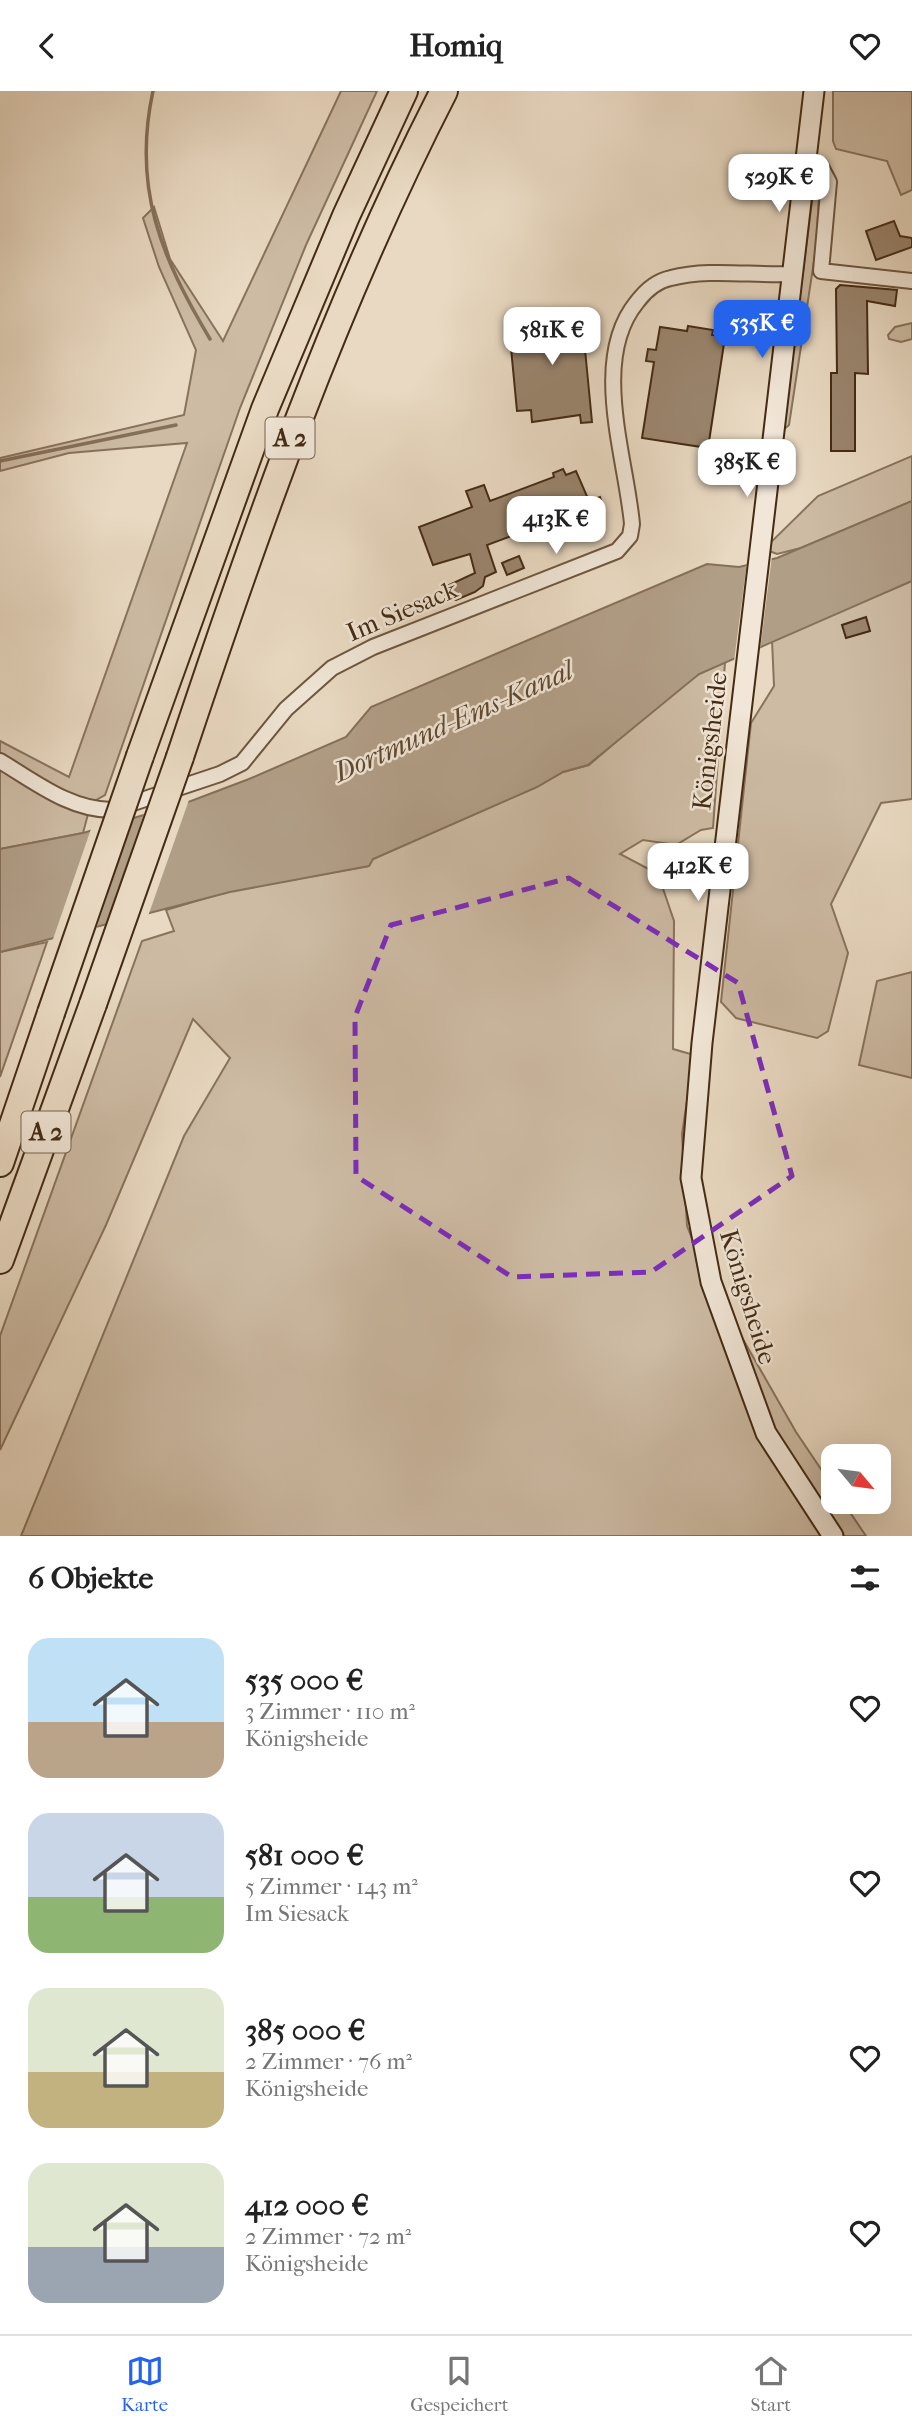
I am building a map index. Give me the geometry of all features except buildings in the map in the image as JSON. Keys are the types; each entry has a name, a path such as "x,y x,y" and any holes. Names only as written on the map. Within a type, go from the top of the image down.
{"highway":[{"name":"A 2","path":"0,1163 140,756 265,409 346,216 404,91"},
{"name":"A 2","path":"0,1261 309,388 380,222 444,91"}],"main road":[{"name":"Königsheide","path":"814,91 700,1056 691,1178 711,1282 766,1433 834,1536"}],"street":[{"path":"806,158 825,170 829,182 821,271 912,281"},
{"name":"Im Siesack","path":"0,761 84,808 112,810 157,796 220,774 242,763 286,709 332,668 373,647 617,551 630,536 632,524 614,391 614,347 626,316 650,287 673,277 692,274 793,274"}],"highlighted area":[{"path":"569,878 738,983 792,1176 651,1272 512,1277 356,1176 355,1017 391,925"}],"shaded area":[{"path":"341,91 377,91 306,245 240,408 105,795 91,803 83,833 0,849 0,741 69,777 187,443 69,453 0,471 0,458 184,415 196,350 159,267 143,218 154,207 170,259 223,341"},
{"path":"833,91 912,91 912,190 901,195 887,161 836,149 833,141"},
{"path":"815,177 820,180 816,248 789,425 783,430"},
{"path":"912,323 912,339 901,342 889,339 888,335 895,327"},
{"path":"912,456 912,501 801,548 777,554 764,549 818,496"},
{"path":"912,581 912,799 881,803 831,904 848,953 828,1031 817,1038 736,1018 721,1002 751,723 774,686 772,640"},
{"path":"725,662 713,828 701,830 676,845 643,840 620,854 658,874 674,921 673,1049 694,1055 682,1134 687,1226 708,1278 796,1432 821,1469 821,1514 851,1514 866,1536 21,1536 184,1136 230,1058 193,1019 106,1225 0,1450 0,1336 142,941 174,931 166,910 230,891 368,866 373,859 536,787 563,772 589,765 699,674"},
{"path":"47,942 0,1077 0,952"},
{"path":"912,972 912,1078 859,1065 877,981"}],"water":[{"name":"Dortmund-Ems-Kanal","path":"912,501 912,581 699,674 588,765 563,772 537,787 373,859 369,866 230,892 0,952 0,849 83,833 191,801 249,779 346,737 371,707 707,564 739,567 777,558"}],"pier":[{"path":"772,556 760,650 734,661 747,562"},
{"path":"190,797 147,919 104,931 145,811"},
{"path":"135,813 95,933 51,945 92,826"}],"waterway":[{"path":"153,91 147,126 146,159 155,221 177,279 210,339"},
{"path":"0,461 176,425"}]}
